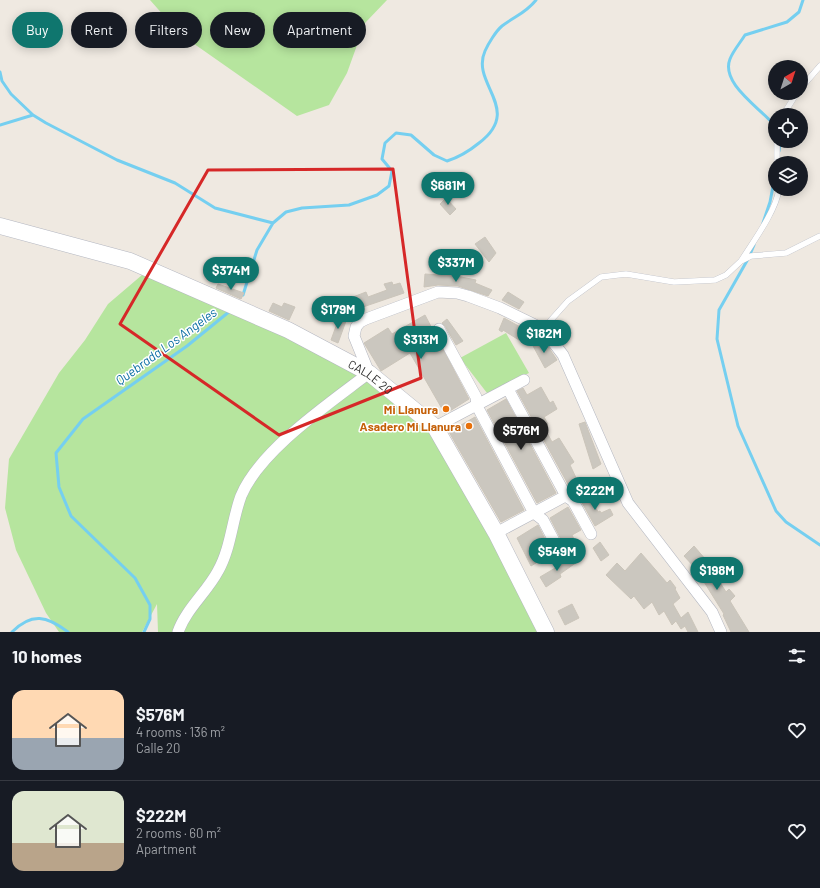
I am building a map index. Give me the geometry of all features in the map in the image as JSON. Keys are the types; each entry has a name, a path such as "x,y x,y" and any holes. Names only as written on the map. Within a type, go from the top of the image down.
{"main road":[{"name":"CALLE 20","path":"0,226 130,261 288,330 369,373 435,427 496,533 546,632"}],"street":[{"path":"178,632 185,618 218,572 223,560 242,495 258,468 296,430 369,373 354,336 356,328 360,322 366,318 438,292 457,293 468,296 500,308 543,329 563,355 628,503 712,612 721,632"},
{"path":"439,329 476,397 477,406 534,513 543,520 560,552"},
{"path":"435,427 524,380"},
{"path":"508,389 566,496 573,500 591,534"},
{"path":"496,533 586,485"}],"lane":[{"path":"808,80 820,66"},
{"path":"741,261 764,225 778,196"},
{"path":"543,329 568,301 601,277 626,274 674,282 715,280 726,274 741,261 751,256 786,253 820,236"}],"highlighted area":[{"path":"393,169 421,378 279,435 120,324 208,170"}],"green space":[{"path":"150,0 387,0 366,22 366,12 273,12 273,48 356,48 347,73 329,105 297,116 200,48 202,48 202,12 161,12"},
{"path":"142,275 276,328 359,372 445,443 547,632 158,632 157,604 142,632 59,632 46,613 16,550 5,508 9,459 59,373 85,340 108,304"},
{"path":"506,333 529,373 487,393 460,358"}],"building":[{"path":"446,198 456,209 450,215 440,204"},
{"path":"485,237 496,253 489,262 475,244"},
{"path":"425,274 456,276 476,280 475,283 492,290 488,296 458,286 438,285 424,287"},
{"path":"392,282 393,285 400,283 404,293 357,309 353,297 366,292 368,297 387,290 384,284"},
{"path":"218,284 244,293 241,299 216,288"},
{"path":"508,292 524,302 519,309 502,300"},
{"path":"326,300 341,302 340,311 325,308"},
{"path":"273,303 282,307 284,303 295,307 289,320 269,311"},
{"path":"425,315 469,399 445,414 410,353 381,371 364,343 388,328 392,334"},
{"path":"339,318 346,321 338,343 331,340"},
{"path":"504,318 524,329 519,340 503,330 502,332 499,330"},
{"path":"447,319 463,341 456,345 442,323"},
{"path":"539,339 544,348 547,345 557,360 545,368 532,344"},
{"path":"541,387 550,403 553,401 557,409 544,417 548,424 544,427 552,442 559,438 574,462 570,465 578,482 569,486 517,391 523,388 527,395"},
{"path":"506,399 556,493 537,503 487,410"},
{"path":"475,417 524,510 501,522 449,432"},
{"path":"585,422 601,464 593,469 579,424"},
{"path":"589,494 598,512 600,511 601,513 610,509 613,515 595,526 580,499"},
{"path":"568,507 581,530 572,535 574,539 564,545 550,518"},
{"path":"538,525 552,553 531,566 517,538"},
{"path":"600,542 609,555 601,561 593,548"},
{"path":"694,546 706,560 726,592 729,589 735,596 730,601 749,632 731,632 723,615 724,614 696,569 684,556"},
{"path":"641,553 667,583 670,580 676,588 675,589 680,598 673,604 681,618 688,612 698,632 688,632 685,626 681,629 676,621 672,625 664,611 659,615 652,602 644,609 634,596 631,599 606,575 617,563 625,571"},
{"path":"574,557 577,562 560,574 561,577 546,587 540,577"},
{"path":"572,604 579,618 565,625 558,611"}],"waterway":[{"name":"Quebrada Los Angeles","path":"243,295 257,250 273,223 286,212 302,208 349,205 377,195 389,186 392,171 382,159 385,143 396,133 411,135 434,155 447,161 467,152 492,131 497,119 497,108 484,75 482,63 485,51 492,38 500,28 524,11 536,0"},
{"path":"768,118 736,87 731,78 729,68 730,59 745,35 787,22 799,12 803,0"},
{"path":"0,72 2,81 11,94 33,115 46,123 117,160 175,183 215,208 273,223"},
{"path":"0,125 33,115"},
{"path":"763,223 771,196"},
{"path":"754,245 748,259 719,310 717,339 738,426 776,511 786,522 820,545"},
{"name":"Quebrada Los Angeles","path":"144,632 150,619 150,605 135,578 71,516 59,487 56,453 83,419 187,346 230,311"},
{"name":"Quebrada Los Angeles","path":"12,632 26,621 40,618 53,622 68,632"}],"place":[{"name":"Mi Llanura","path":"446,409"},
{"name":"Asadero Mi Llanura","path":"469,426"}]}
